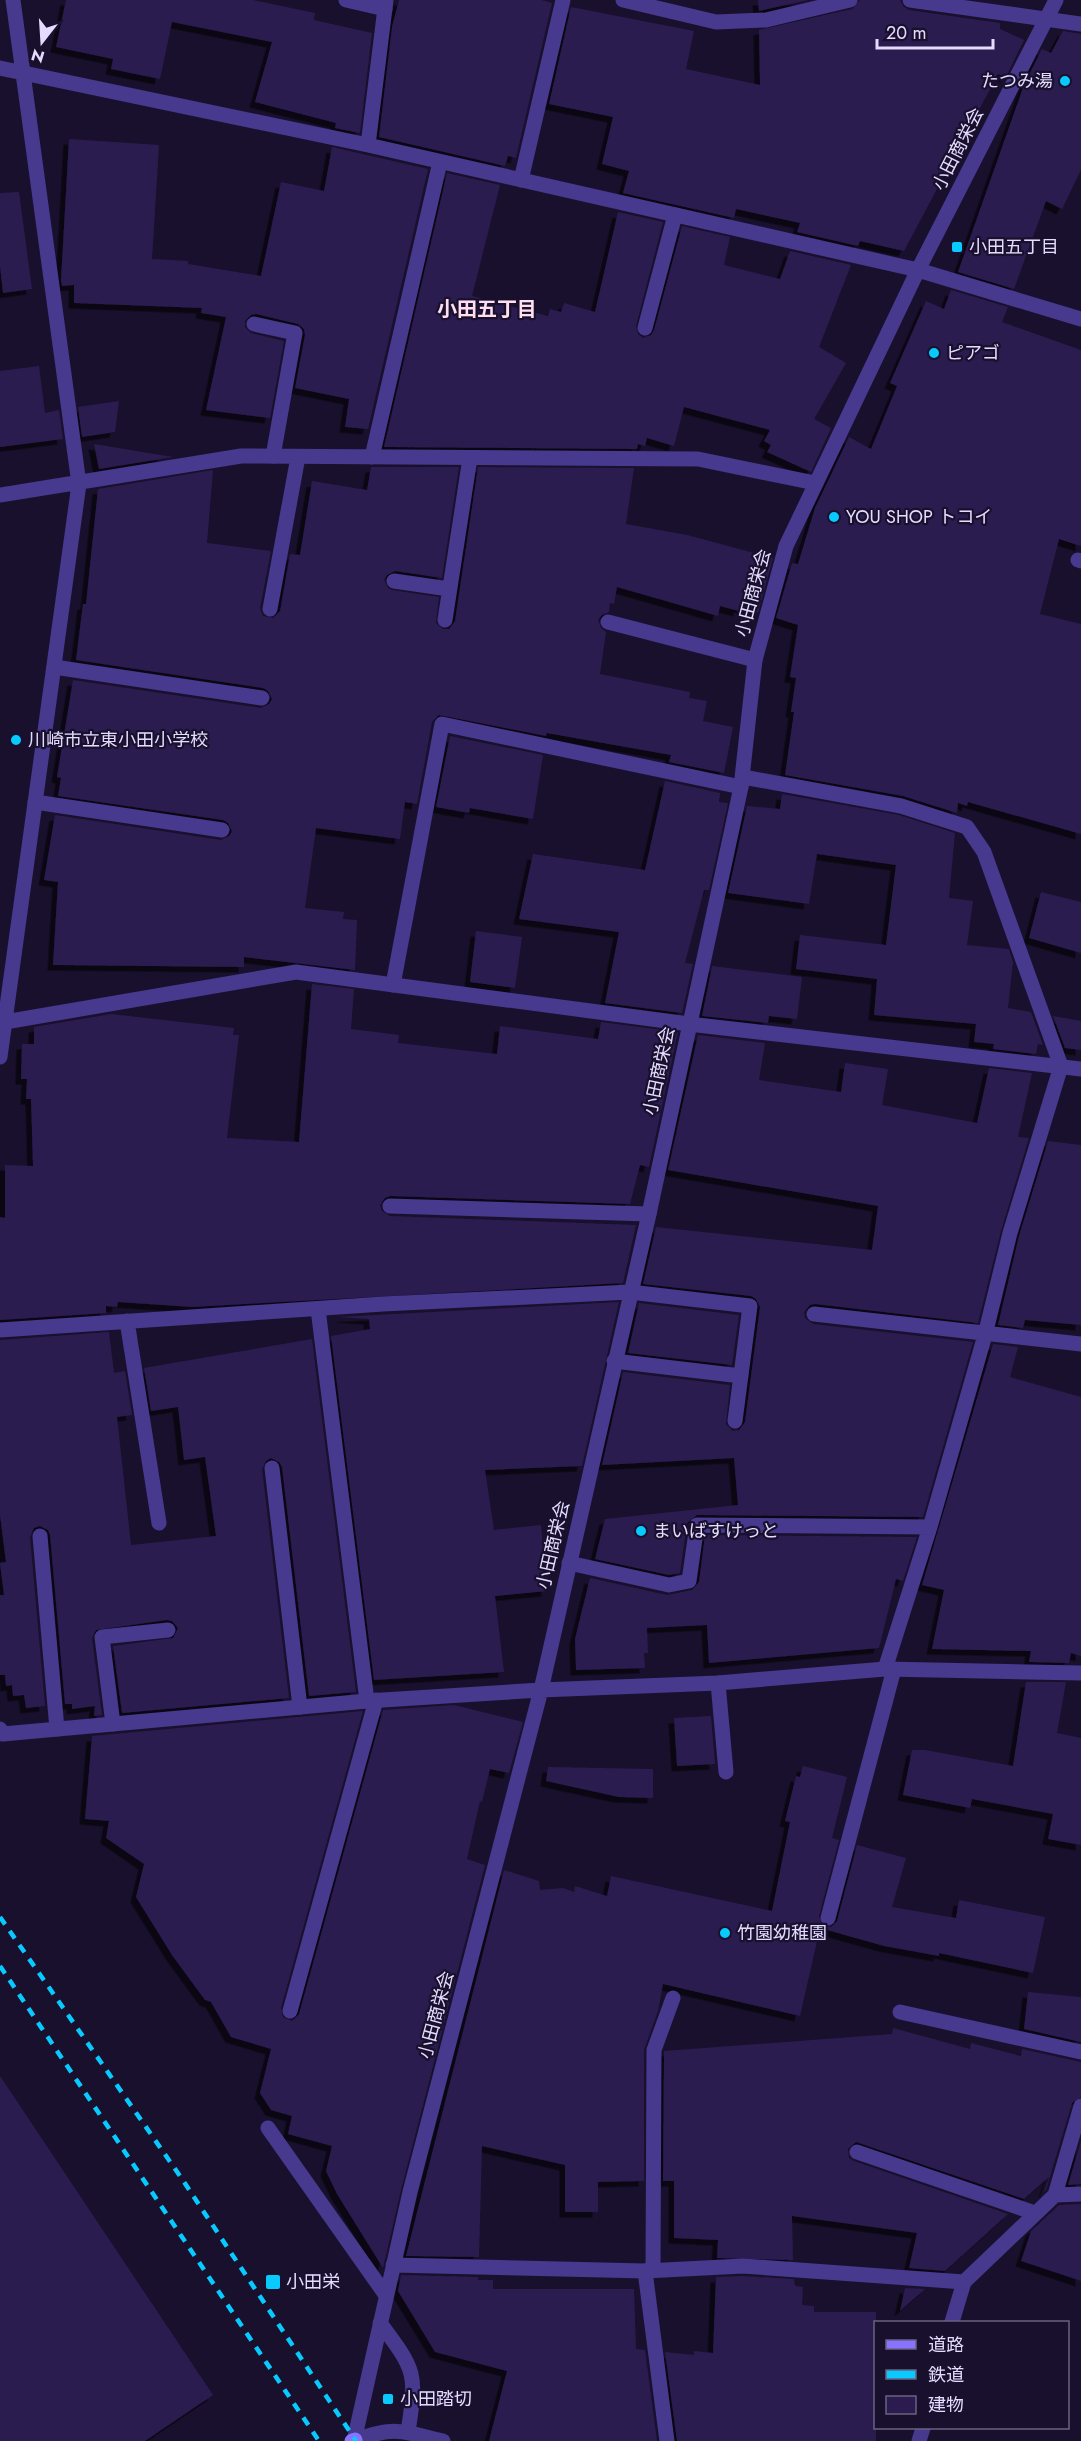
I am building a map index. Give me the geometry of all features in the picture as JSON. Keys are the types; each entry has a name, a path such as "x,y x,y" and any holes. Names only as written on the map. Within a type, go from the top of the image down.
{"street":[{"path":"0,1057 79,484 13,0"},
{"path":"346,0 386,4 368,145"},
{"path":"521,180 564,0"},
{"path":"623,0 716,22 766,20 850,0"},
{"path":"910,0 1081,24"},
{"name":"小田商栄会","path":"354,2440 385,2294 541,1690 649,1214 742,782 755,660 786,546 918,270 1056,0"},
{"path":"0,68 368,145 918,270 1081,319"},
{"path":"372,457 440,162"},
{"path":"645,328 675,215"},
{"path":"254,324 295,333 273,456"},
{"path":"0,495 241,456 698,459 816,483"},
{"path":"270,609 298,457"},
{"path":"445,620 470,458"},
{"path":"394,580 449,589"},
{"path":"608,622 755,660"},
{"path":"54,667 262,698"},
{"path":"393,985 442,724 742,782 901,806 967,827 984,852 1061,1066 1010,1233 985,1335 889,1669 828,1918"},
{"path":"35,802 222,830"},
{"path":"5,1022 296,972 689,1024 1081,1069"},
{"path":"390,1206 649,1214"},
{"path":"0,1330 318,1309 630,1292 750,1306 735,1421"},
{"path":"290,2011 372,1701 318,1309"},
{"path":"814,1314 1081,1344"},
{"path":"127,1322 159,1523"},
{"path":"614,1362 741,1376"},
{"path":"272,1468 300,1707"},
{"path":"569,1563 669,1585 689,1581 697,1525 930,1527"},
{"path":"40,1536 57,1729"},
{"path":"113,1724 102,1637 168,1630"},
{"path":"0,1729 3,1734 372,1701 541,1690 718,1683 889,1669 1081,1673"},
{"path":"718,1683 726,1772"},
{"path":"667,2441 649,2270 654,2050 673,1998"},
{"path":"900,2012 1081,2052"},
{"path":"952,2321 964,2282 1055,2195 1081,2106"},
{"path":"268,2128 385,2294"},
{"path":"857,2152 1035,2213"},
{"path":"1055,2195 1081,2194"},
{"path":"393,2265 649,2270 743,2266 964,2282"},
{"path":"380,2323 408,2361 415,2389 408,2432"},
{"path":"354,2440 384,2430 408,2432 442,2441"}],"building":[{"path":"66,0 253,0 315,13 314,20 372,33 360,133 335,128 336,123 255,102 272,42 172,22 160,79 111,69 113,59 56,47"},
{"path":"399,0 542,0 552,3 516,158 508,156 505,166 379,137 392,27"},
{"path":"758,0 808,0 759,11"},
{"path":"860,0 900,0 909,10 1000,23 1000,29 1024,40 1006,77 998,74 904,251 860,241 858,246 797,232 800,223 736,209 734,218 623,193 629,171 602,164 613,117 549,104 571,7 694,31 686,69 760,85 759,30 852,9"},
{"path":"1063,31 1081,34 1081,170 1062,209 1046,201 1014,289 958,272 1024,85 1042,49 1051,53"},
{"path":"69,139 159,145 152,259 188,261 188,264 261,276 281,182 324,191 332,147 428,169 368,429 345,427 349,399 295,388 305,335 304,329 298,324 256,314 251,315 245,321 245,327 251,333 284,341 270,418 206,410 226,317 201,313 202,308 74,303 74,285 62,286 61,280"},
{"path":"447,173 500,185 472,296 548,316 550,309 561,312 564,303 595,312 618,212 663,222 636,326 638,334 643,338 651,335 654,330 682,226 730,237 724,265 780,279 790,251 851,265 819,347 846,363 814,419 831,428 811,472 767,452 771,445 764,441 770,430 684,407 674,446 647,438 645,446 638,444 637,449 384,447"},
{"path":"19,192 32,289 3,293 0,266 0,193"},
{"path":"951,290 1008,307 1002,322 1081,350 1081,546 1059,539 1040,614 1081,624 1081,834 968,802 967,806 958,803 957,813 903,796 785,775 794,712 791,712 796,678 790,677 798,625 776,618 792,563 798,564 815,508 849,437 871,449 897,386 890,383 926,301 944,309"},
{"path":"39,366 45,413 59,410 63,439 0,447 0,371"},
{"path":"119,401 115,432 82,437 78,407"},
{"path":"94,444 173,457 99,469"},
{"path":"371,467 459,467 442,578 395,571 387,575 384,580 388,588 392,590 439,597 436,623 443,629 449,629 455,621 478,467 634,468 626,524 687,535 773,558 758,613 739,607 739,611 720,606 718,616 617,587 614,604 610,603 609,612 598,620 601,628 606,632 600,674 690,692 689,698 707,701 703,721 733,727 724,773 669,762 671,755 547,733 546,736 439,715 432,722 417,804 405,802 400,839 316,828 305,908 344,912 343,919 357,920 355,970 244,957 244,967 53,965 58,882 44,880 55,815 221,840 229,836 232,831 228,823 223,820 58,796 61,778 57,777 73,680 261,708 269,704 272,699 268,691 263,688 76,660 83,604 86,604 98,489 213,470 207,543 271,551 260,608 263,616 273,618 280,611 290,554 300,555 312,481 367,490"},
{"path":"450,736 543,755 533,819 470,808 469,813 436,807"},
{"path":"665,781 720,793 719,802 728,803 709,890 704,890 685,963 693,964 682,1013 605,1003 619,932 519,919 533,854 645,870"},
{"path":"782,794 899,815 955,833 949,898 973,901 967,945 1009,949 1013,962 1008,1008 1031,1012 1043,1045 1038,1044 1036,1054 993,1049 994,1044 974,1042 976,1024 874,1015 877,979 796,969 800,935 886,945 896,865 817,854 809,904 728,893 747,806 780,809"},
{"path":"1041,892 1081,902 1081,953 1029,938"},
{"path":"476,931 522,937 515,988 470,982"},
{"path":"712,966 802,977 797,1019 769,1016 768,1023 702,1016"},
{"path":"312,984 354,989 351,1029 399,1035 398,1043 497,1054 500,1026 598,1039 601,1022 678,1032 649,1167 640,1165 630,1204 390,1196 385,1198 380,1205 382,1211 390,1216 636,1225 623,1283 192,1307 118,1302 117,1307 106,1306 106,1313 0,1320 0,1217 5,1218 5,1165 33,1166 31,1099 26,1099 27,1079 21,1079 22,1044 34,1044 34,1027 111,1014 234,1028 233,1035 239,1035 227,1138 299,1142"},
{"path":"1053,1016 1081,1021 1081,1050 1065,1048"},
{"path":"698,1035 765,1043 759,1080 841,1092 845,1063 888,1069 882,1105 977,1123 989,1068 1032,1073 1018,1137 1029,1138 1001,1231 978,1323 815,1304 810,1305 804,1312 805,1318 813,1324 973,1342 923,1517 697,1515 687,1523 680,1573 669,1575 595,1559 605,1519 738,1505 734,1458 602,1465 623,1372 730,1385 726,1424 733,1431 739,1430 745,1422 760,1307 756,1299 751,1296 643,1284 656,1227 872,1250 878,1206 668,1170"},
{"path":"1048,1141 1081,1145 1081,1325 1025,1320 1023,1328 998,1325 1019,1236"},
{"path":"619,1302 582,1466 485,1470 494,1530 541,1525 547,1591 495,1596 504,1672 374,1680 331,1336 370,1329 369,1319 338,1317"},
{"path":"639,1303 739,1315 732,1365 628,1353"},
{"path":"109,1332 114,1373 125,1371 132,1415 117,1417 131,1545 216,1536 205,1457 184,1460 178,1407 151,1411 144,1368 312,1339 356,1692 309,1696 282,1467 279,1462 271,1458 266,1461 262,1469 289,1698 122,1713 113,1646 173,1638 178,1628 172,1621 167,1620 96,1630 92,1638 102,1715 94,1716 95,1706 72,1709 72,1704 65,1704 50,1535 48,1530 40,1526 34,1528 30,1537 45,1706 26,1708 24,1695 13,1696 12,1685 6,1686 5,1675 0,1675 0,1595 4,1595 0,1563 6,1562 0,1515 0,1340"},
{"path":"993,1344 1018,1347 1010,1377 1081,1397 1081,1656 1071,1653 1069,1663 1029,1662 1031,1651 932,1649 944,1590 922,1585"},
{"path":"705,1535 917,1537 903,1581 896,1579 879,1648 709,1663 707,1625 647,1628 648,1653 644,1653 645,1668 576,1670 575,1639 590,1578 667,1595 692,1590 699,1582"},
{"path":"1026,1682 1066,1682 1057,1733 1081,1738 1081,1845 1048,1839 1053,1814 972,1799 970,1808 903,1795 912,1750 925,1750 1013,1766"},
{"path":"454,1705 523,1722 509,1773 490,1769 482,1802 480,1801 467,1859 485,1865 383,2268 337,2194 326,2171 332,2146 288,2134 292,2116 271,2110 260,2093 271,2049 231,2037 211,2002 205,2000 172,1955 136,1897 144,1864 106,1838 109,1821 85,1819 92,1736 363,1711 281,2008 283,2017 292,2021 299,2014 383,1710"},
{"path":"711,1716 715,1764 677,1766 674,1718"},
{"path":"803,1766 847,1777 832,1838 839,1840 819,1916 822,1925 831,1927 837,1921 857,1845 906,1858 892,1907 956,1918 959,1900 1045,1917 1033,1973 939,1953 939,1956 884,1946 820,1928 800,2016 663,1984 658,2011 644,2050 644,2181 598,2182 598,2212 565,2212 565,2165 482,2146 479,2257 406,2256 504,1870 539,1881 540,1890 563,1888 574,1892 575,1886 607,1896 611,1876 772,1911 790,1822 785,1821 796,1776 800,1777"},
{"path":"548,1767 653,1769 653,1798 619,1797 546,1781"},
{"path":"1028,1992 1081,1997 1081,2042 1024,2029"},
{"path":"893,2028 970,2049 971,2043 1021,2056 1022,2049 1081,2062 1081,2097 1072,2103 1046,2190 1044,2192 1049,2177 1024,2199 856,2142 848,2149 849,2158 854,2161 1008,2214 945,2271 909,2268 917,2233 792,2216 793,2260 717,2258 718,2240 674,2238 674,2181 663,2181 664,2051 892,2034"},
{"path":"0,2076 213,2395 145,2441 0,2441"},
{"path":"1081,2141 1081,2184 1068,2185"},
{"path":"1081,2204 1081,2281 1021,2261 1031,2231 1059,2205"},
{"path":"401,2275 478,2277 478,2280 493,2280 493,2289 634,2289 636,2349 645,2350 657,2441 489,2441 507,2371 435,2352 398,2291"},
{"path":"716,2277 794,2279 795,2286 803,2287 802,2305 814,2306 814,2312 876,2312 876,2321 874,2321 874,2429 876,2429 876,2441 677,2441 665,2352 694,2355 694,2351 713,2353"},
{"path":"905,2288 925,2289 900,2311"}],"railway":[{"path":"0,1917 180,2176 356,2441"},
{"path":"0,1966 319,2441"}],"place":[{"name":"たつみ湯","path":"1065,81"},
{"name":"小田五丁目","path":"957,247"},
{"name":"ピアゴ","path":"934,353"},
{"name":"YOU SHOP トコイ","path":"834,517"},
{"name":"川崎市立東小田小学校","path":"16,740"},
{"name":"まいばすけっと","path":"641,1531"},
{"name":"竹園幼稚園","path":"725,1933"},
{"name":"小田栄","path":"273,2282"},
{"name":"小田踏切","path":"388,2399"}],"district":[{"name":"小田五丁目","path":"487,309"}]}
